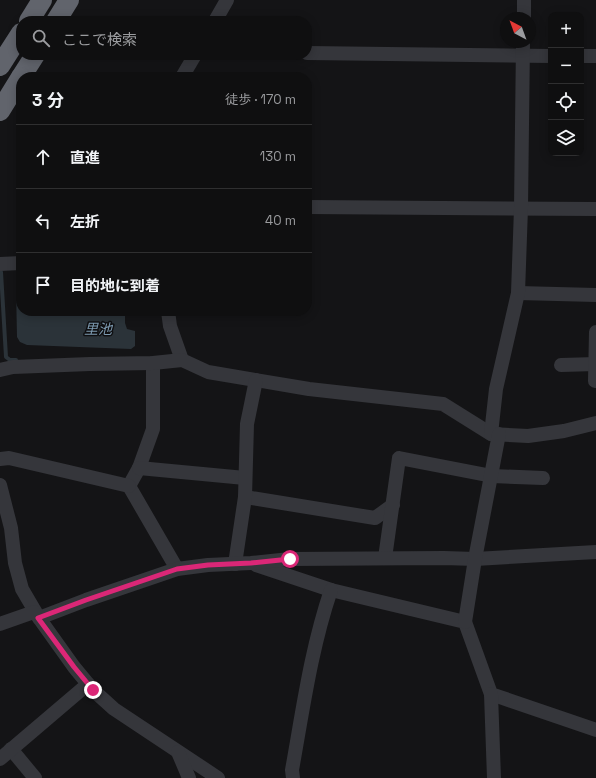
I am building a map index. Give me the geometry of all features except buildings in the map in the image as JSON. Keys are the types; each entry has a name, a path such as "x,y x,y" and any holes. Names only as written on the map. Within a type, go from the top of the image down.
{"highway":[{"path":"32,16 42,0"},
{"path":"59,16 68,0"},
{"path":"0,66 13,45"},
{"path":"24,72 32,60"},
{"path":"0,111 16,85"}],"street":[{"path":"218,16 227,0"},
{"path":"524,0 524,12"},
{"path":"312,53 523,49 548,55"},
{"path":"494,778 491,694 464,622 474,559 492,476 496,389 518,293 521,208 523,49"},
{"path":"584,56 596,56"},
{"path":"185,72 192,60"},
{"path":"312,207 596,209"},
{"path":"0,264 16,263"},
{"path":"518,293 596,295"},
{"path":"169,316 170,326 182,360"},
{"path":"595,381 596,332"},
{"path":"0,370 13,367 90,364 153,364 182,360 208,372 316,390 443,404 495,434 528,436 564,431 596,423"},
{"path":"129,486 139,468 153,429 153,364"},
{"path":"561,365 596,364"},
{"path":"235,564 245,497 247,424 256,380"},
{"path":"0,459 9,458 129,486 177,569"},
{"path":"385,558 399,458 492,476 543,478"},
{"path":"139,468 245,478"},
{"path":"0,485 11,528 15,563 22,590 36,615 74,667 93,690 114,709 218,778"},
{"path":"245,497 375,518 392,505"},
{"path":"0,624 86,600 177,569 208,565 290,559 474,559 596,552"},
{"path":"251,563 331,590 464,622"},
{"path":"293,778 292,770 310,665 331,590"},
{"path":"0,759 88,684"},
{"path":"491,694 596,730"},
{"path":"11,749 35,778"},
{"path":"178,752 189,778"}],"water":[{"name":"里池","path":"17,316 125,316 127,329 135,331 135,346 131,349 27,345 20,342 17,337"}],"waterway":[{"path":"0,272 6,357 10,360 16,360"}],"route":[{"path":"93,690 38,618 177,569 208,565 290,559"}]}
